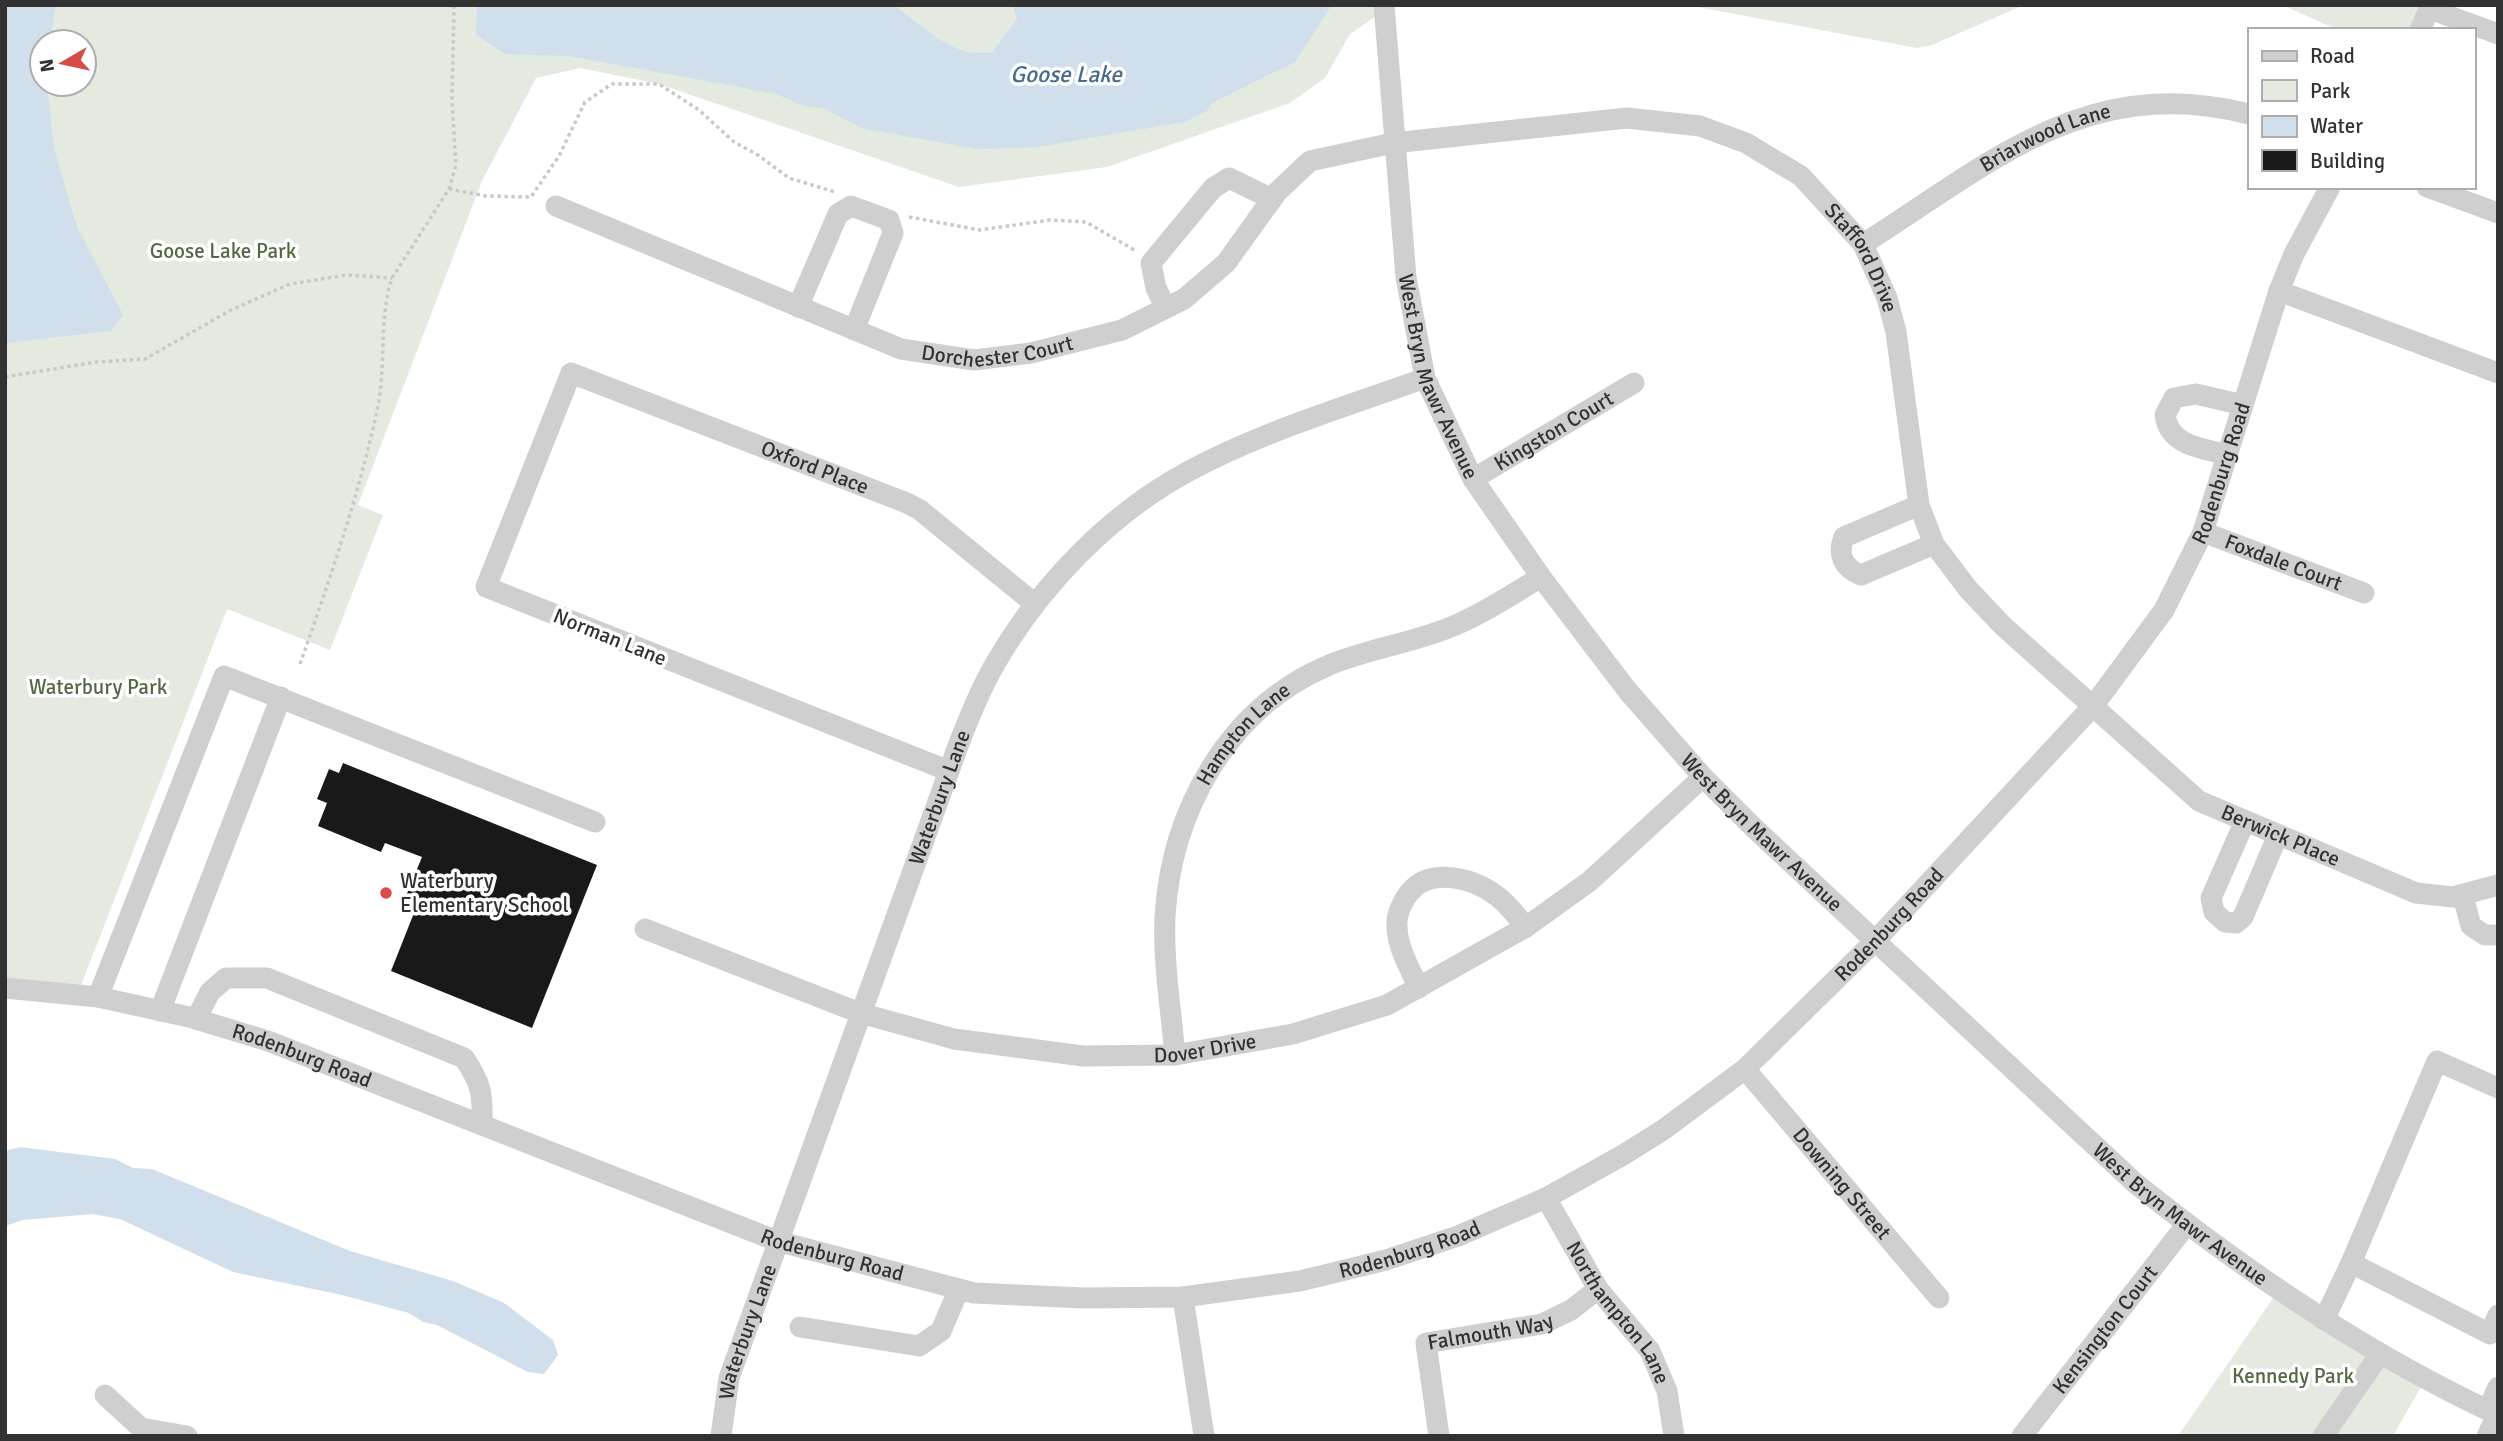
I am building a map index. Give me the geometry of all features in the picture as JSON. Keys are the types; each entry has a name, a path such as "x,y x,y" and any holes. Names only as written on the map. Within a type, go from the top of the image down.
{"street":[{"name":"West Bryn Mawr Avenue","path":"1384,5 1393,143 1406,278 1425,378 1473,479 1541,577 1627,690 1703,777 1874,942 2065,1120 2187,1224 2324,1320 2380,1354 2494,1413"},
{"path":"2421,28 2430,7 2498,34"},
{"name":"Briarwood Lane","path":"1863,244 2030,138 2085,114 2139,104 2175,103 2248,114"},
{"name":"Stafford Drive","path":"1393,143 1627,118 1663,120 1700,126 1746,143 1801,176 1863,244 1886,298 1896,332 1919,505 1934,544 1968,589 2003,626 2094,705"},
{"name":"Dorchester Court","path":"556,206 901,349 974,360 1031,354 1122,330 1184,299 1226,263 1272,200 1310,161 1393,143"},
{"path":"1166,308 1156,288 1151,263 1213,188 1229,178 1272,200"},
{"name":"Rodenburg Road","path":"5,988 98,997 196,1019 316,1058 776,1241 974,1293 1084,1298 1183,1297 1300,1281 1386,1260 1458,1236 1546,1198 1663,1130 1745,1069 1874,942 2094,705 2164,610 2203,532 2279,291 2294,254 2329,189"},
{"path":"2432,189 2498,213"},
{"path":"798,307 838,214 851,206 889,220 893,233 854,330"},
{"path":"2279,291 2498,373"},
{"name":"Oxford Place","path":"571,373 907,503 920,510 1035,604"},
{"name":"Norman Lane","path":"571,373 486,587 949,771"},
{"name":"Waterbury Lane","path":"721,1436 729,1378 776,1241 967,722 995,664 1035,604 1067,566 1110,526 1185,473 1255,439 1425,378"},
{"name":"Kingston Court","path":"1473,479 1634,383"},
{"path":"2228,454 2181,441 2169,433 2165,415 2174,398 2196,394 2243,405"},
{"path":"1919,505 1844,537 1841,544 1843,561 1847,568 1861,575 1934,544"},
{"name":"Foxdale Court","path":"2203,532 2364,593"},
{"name":"Hampton Lane","path":"1175,1055 1165,932 1168,877 1184,820 1222,749 1274,698 1324,667 1366,651 1456,625 1541,577"},
{"path":"98,997 224,676 595,822"},
{"path":"160,1011 281,697"},
{"name":"Berwick Place","path":"2094,705 2199,802 2416,893 2463,896 2498,885"},
{"name":"Dover Drive","path":"645,929 860,1013 954,1039 1083,1056 1175,1055 1293,1034 1387,1005 1526,927 1590,881 1703,777"},
{"path":"2245,821 2211,898 2214,912 2225,922 2236,923 2243,917 2278,835"},
{"path":"1419,988 1400,947 1396,926 1401,903 1415,885 1443,875 1469,882 1496,896 1526,927"},
{"path":"2463,896 2472,926 2485,935 2498,935"},
{"path":"196,1019 210,992 226,978 267,978 464,1058 478,1079 482,1094 482,1124"},
{"path":"2324,1320 2437,1061 2498,1088"},
{"name":"Downing Street","path":"1745,1069 1939,1298"},
{"name":"Northampton Lane","path":"1546,1198 1598,1289 1650,1351 1667,1391 1674,1436"},
{"name":"Kensington Court","path":"2022,1436 2187,1224"},
{"path":"2351,1263 2490,1334 2498,1315"},
{"name":"Falmouth Way","path":"1438,1436 1426,1343 1542,1324 1571,1310 1598,1289"},
{"path":"800,1327 919,1346 941,1331 958,1290"},
{"path":"1183,1297 1204,1436"},
{"path":"2323,1436 2380,1354"},
{"path":"2487,1436 2498,1387"},
{"path":"105,1395 141,1428 187,1436"}],"path":[{"path":"300,664 327,588 377,409 385,361 385,308 392,278 449,189 456,165 452,100 454,5"},
{"path":"449,189 486,196 531,197 559,156 585,102 612,84 659,84 699,110 734,142 758,155 789,178 842,195"},
{"path":"906,216 980,230 1050,220 1086,222 1138,252"},
{"path":"5,377 96,362 145,359 231,310 290,284 347,275 392,278"}],"green space":[{"name":"Goose Lake Park","path":"5,5 1392,5 1350,34 1325,78 1290,103 1107,167 959,187 659,84 580,68 536,78 482,181 358,505 383,515 330,650 227,609 80,988 5,988"},
{"path":"1687,5 2024,5 1932,45 1917,48"},
{"path":"2282,5 2431,5 2421,28 2334,28"},
{"name":"Kennedy Park","path":"2276,1294 2422,1385 2393,1436 2178,1436"}],"water":[{"path":"5,5 56,5 52,28 28,28 28,98 49,98 54,149 77,227 123,315 111,331 5,343"},
{"name":"Goose Lake","path":"477,5 894,5 945,43 968,52 992,53 1017,19 1013,5 1331,6 1295,62 1212,103 1207,111 1185,122 1037,147 977,149 862,128 823,108 804,106 776,94 569,56 505,54 476,35"},
{"path":"20,1147 115,1159 133,1168 152,1169 350,1251 453,1281 504,1303 553,1340 558,1355 544,1374 528,1372 409,1313 342,1295 233,1272 120,1219 93,1214 23,1220 5,1226 5,1151"}],"building":[{"path":"343,763 597,865 532,1028 391,971 414,913 401,908 422,857 385,843 381,852 318,826 327,803 317,799 329,769 339,773"}],"place":[{"name":"Waterbury Elementary School","path":"386,893"}],"park label":[{"name":"Waterbury Park","path":"98,687"}]}
